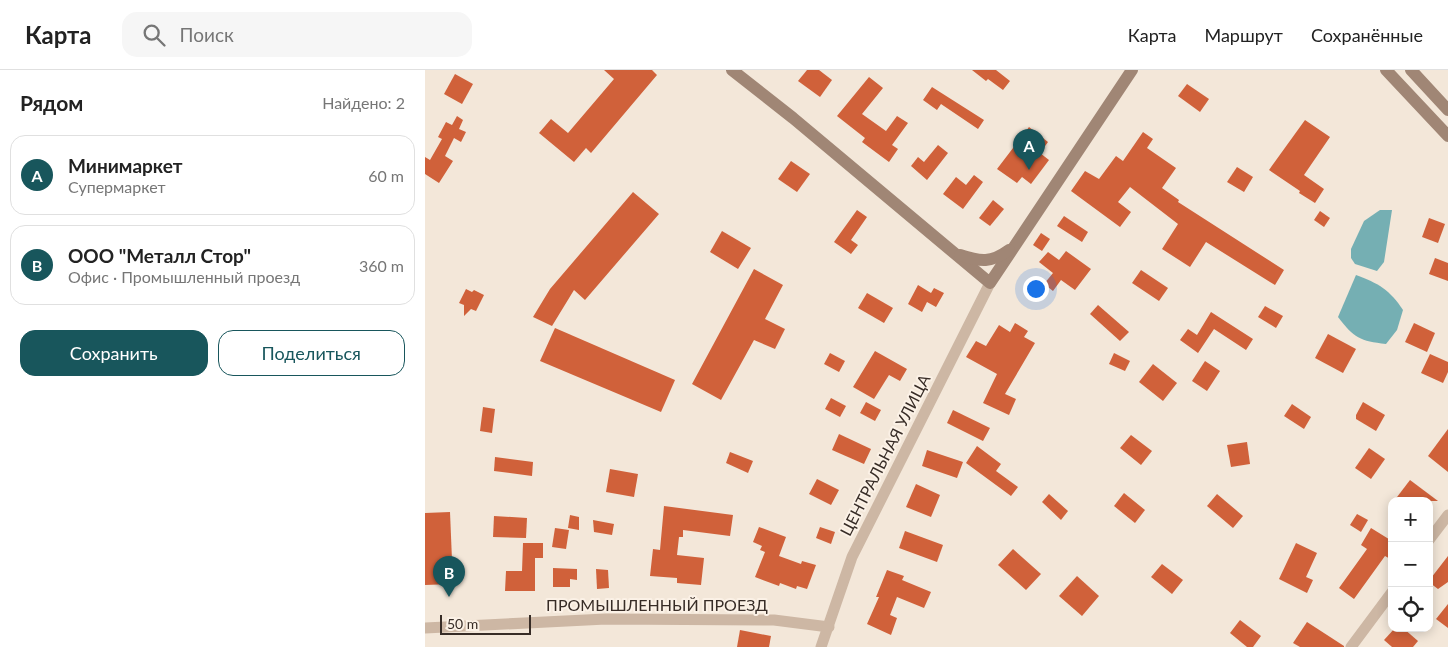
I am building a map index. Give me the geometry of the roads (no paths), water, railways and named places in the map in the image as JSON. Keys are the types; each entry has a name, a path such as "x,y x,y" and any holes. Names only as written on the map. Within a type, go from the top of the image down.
{"street":[{"path":"732,70 793,118 990,282 1132,70"},
{"path":"1386,70 1448,136"},
{"path":"1411,70 1448,110"},
{"path":"953,252 974,259 988,260 998,258 1015,247"},
{"name":"ЦЕНТРАЛЬНАЯ УЛИЦА","path":"821,647 852,557 990,282"},
{"path":"1433,535 1448,515"},
{"path":"1351,647 1388,597"},
{"name":"ПРОМЫШЛЕННЫЙ ПРОЕЗД","path":"425,628 607,618 774,620 829,627"}],"water":[{"path":"1380,210 1392,210 1384,262 1377,271 1355,264 1351,258 1351,249 1364,221"},
{"path":"1356,275 1383,288 1403,310 1397,330 1386,344 1358,337 1338,317"}],"place":[{"name":"Минимаркет","path":"1029,170"},
{"name":"ООО \"Металл Стор\"","path":"449,597"}]}
